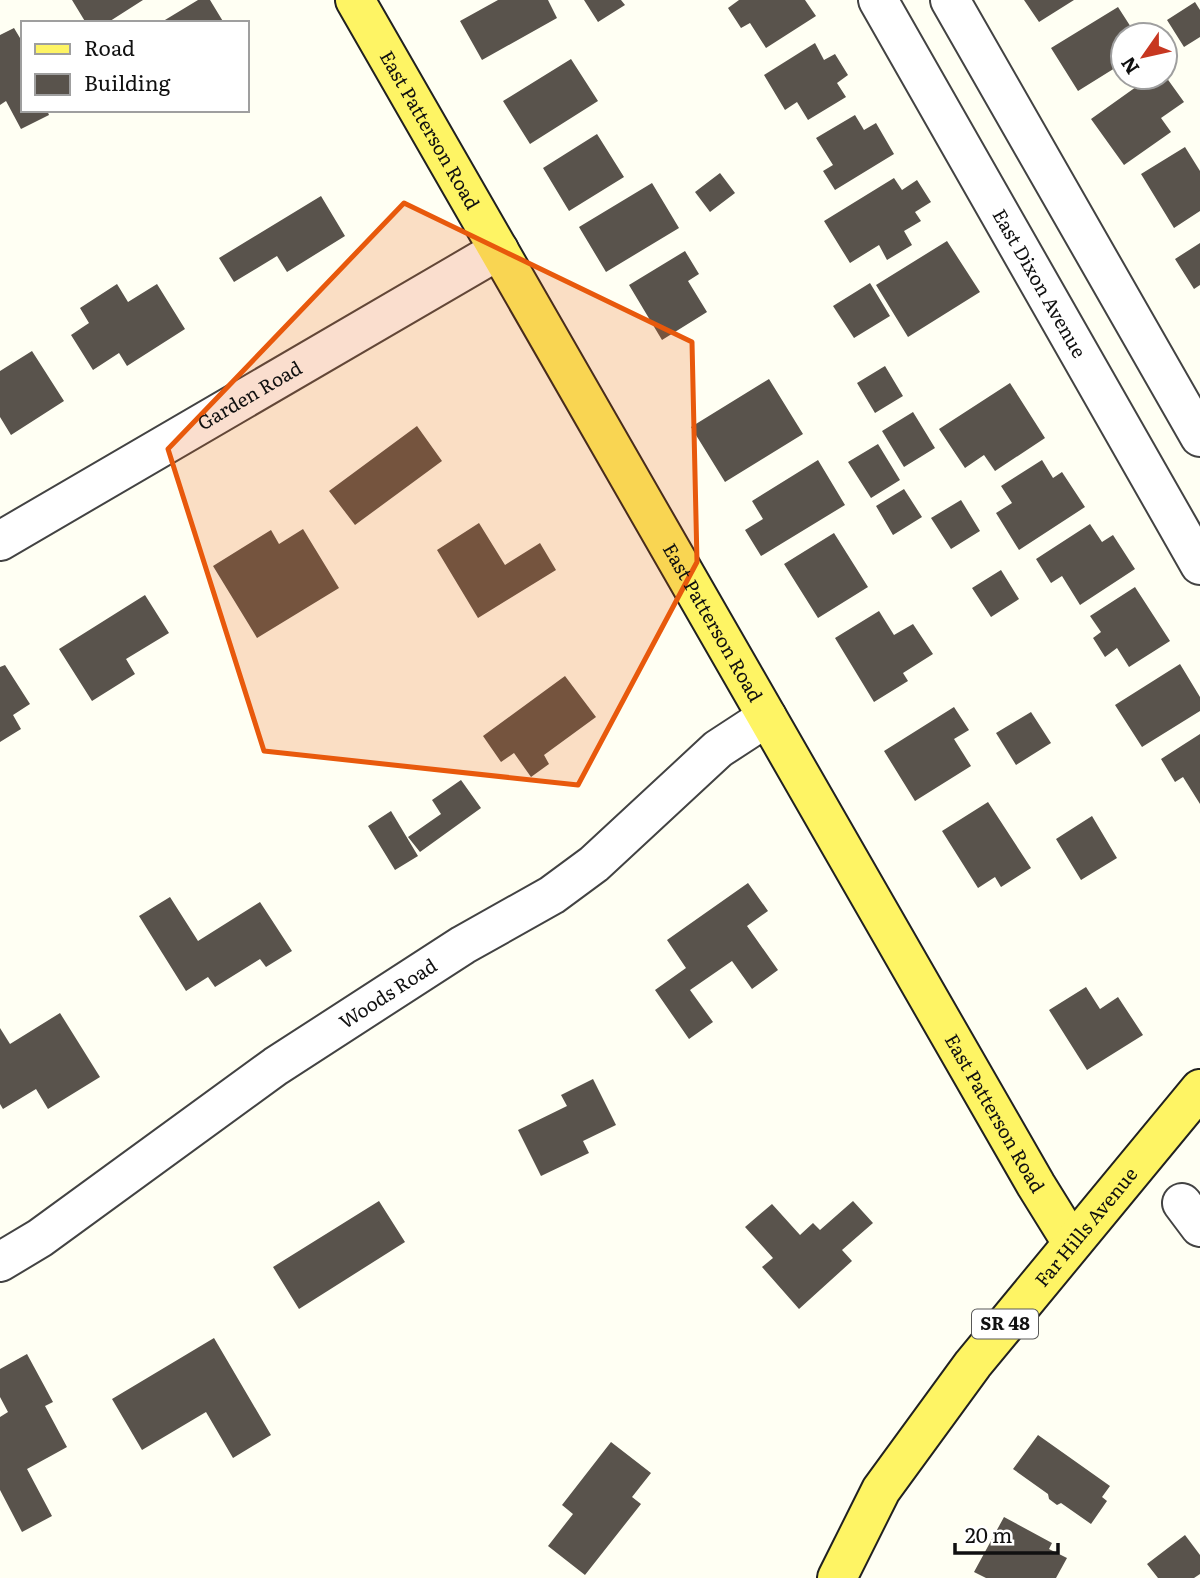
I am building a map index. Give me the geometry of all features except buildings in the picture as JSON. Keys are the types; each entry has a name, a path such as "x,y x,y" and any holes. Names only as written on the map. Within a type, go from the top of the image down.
{"main road":[{"name":"East Patterson Road","path":"355,0 1029,1173 1072,1243"},
{"name":"Far Hills Avenue","path":"837,1578 881,1490 973,1364 1200,1089"}],"street":[{"name":"East Dixon Avenue","path":"878,0 1200,565"},
{"path":"950,0 1200,437"},
{"name":"Garden Road","path":"0,541 499,250"},
{"name":"Woods Road","path":"0,1262 40,1238 276,1066 463,945 552,895 594,864 718,749 768,717"}],"highlighted area":[{"path":"404,203 692,342 697,562 578,785 264,751 168,449"}]}
